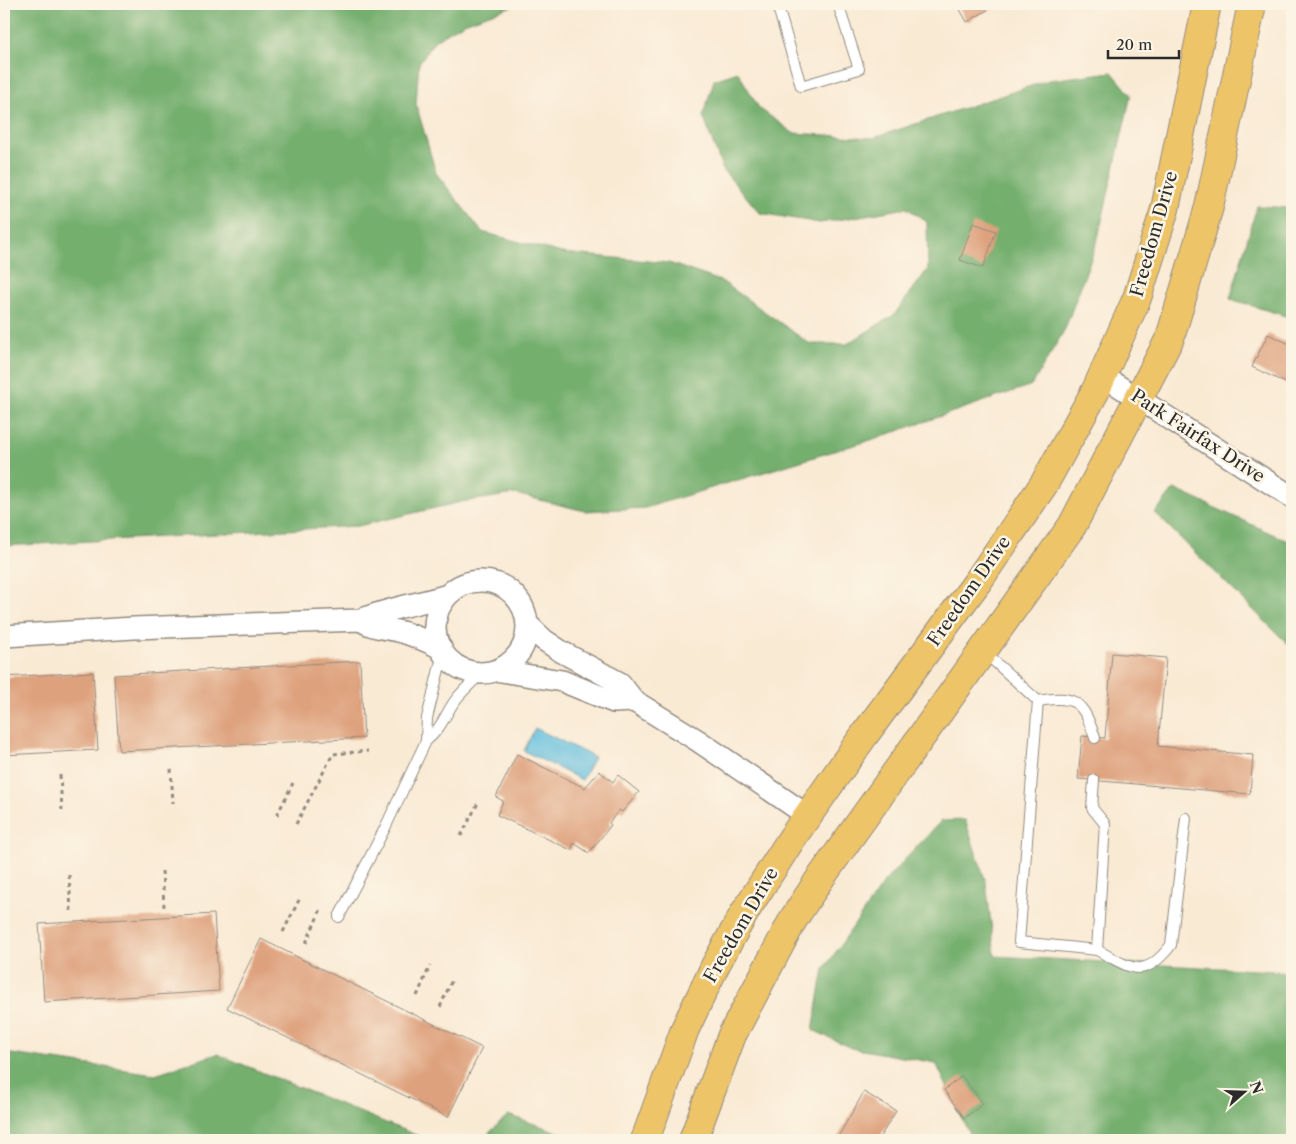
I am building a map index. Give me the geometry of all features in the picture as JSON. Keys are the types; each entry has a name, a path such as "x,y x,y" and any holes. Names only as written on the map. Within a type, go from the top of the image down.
{"main road":[{"name":"Freedom Drive","path":"645,1140 685,1029 716,964 746,910 865,734 978,581 1044,484 1103,376 1137,298 1165,209 1207,4"},
{"path":"693,1140 732,1035 794,918 982,650 1072,526 1170,338 1209,207 1252,4"}],"street":[{"name":"Park Fairfax Drive","path":"1103,376 1292,497"},
{"path":"4,636 134,628 360,620 376,613 448,595 461,586 475,581 491,582 505,588 516,597 524,610 527,624 526,639 520,652 491,672"},
{"path":"448,595 439,608 436,623 437,639 442,650 454,664 468,671 562,681 614,702 634,701"},
{"path":"360,620 372,627 416,636 442,650"},
{"path":"527,624 544,640 562,652 620,683 634,701 697,740 808,816"}],"lane":[{"path":"777,4 801,86 859,69 838,4"},
{"path":"339,917 426,741 427,718 442,650"},
{"path":"982,650 1038,701 1066,698 1077,703 1088,717 1095,738"},
{"path":"426,741 436,733 454,702 469,684 491,672"},
{"path":"1038,701 1019,942 1097,950 1130,968 1138,969 1156,961 1171,945 1186,818"},
{"path":"1094,780 1092,808 1105,824 1097,950"}],"path":[{"path":"296,824 333,754 368,752"},
{"path":"171,769 173,803"},
{"path":"60,775 62,810"},
{"path":"277,815 293,784"},
{"path":"461,836 479,801"},
{"path":"162,871 164,907"},
{"path":"69,875 71,912"},
{"path":"283,932 300,898"},
{"path":"306,943 321,909"},
{"path":"417,996 430,966"},
{"path":"440,1007 453,978"}],"green space":[{"path":"4,4 518,4 464,23 435,40 419,63 416,104 436,173 482,232 562,253 669,263 723,282 810,344 847,344 894,315 928,269 927,222 907,208 820,223 760,213 723,170 703,116 714,80 738,72 759,108 793,133 873,138 1049,80 1112,72 1131,95 1097,242 1065,329 1032,385 874,439 645,508 585,511 515,494 461,502 358,526 4,546"},
{"path":"1257,206 1292,208 1292,318 1230,299"},
{"path":"1174,489 1292,543 1292,648 1155,513"},
{"path":"965,820 986,882 995,956 1292,972 1292,1140 972,1140 936,1063 851,1048 813,1030 824,969 884,882 941,821"},
{"path":"4,1053 155,1074 217,1054 428,1140 4,1140"},
{"path":"508,1115 570,1136 570,1140 482,1140"}],"water":[{"path":"535,728 594,757 582,780 524,751"}],"building":[{"path":"957,4 998,4 967,22"},
{"path":"973,223 996,231 983,268 960,260"},
{"path":"1268,334 1292,345 1292,386 1252,367"},
{"path":"1112,653 1166,658 1158,746 1253,755 1250,794 1078,779 1082,736 1105,738"},
{"path":"360,661 364,738 119,751 114,675"},
{"path":"93,672 98,750 4,755 4,677"},
{"path":"517,754 585,788 599,771 613,782 618,775 639,792 622,812 619,810 609,823 611,825 589,853 574,843 571,850 497,815 503,801 496,797"},
{"path":"214,914 219,991 44,1002 39,924"},
{"path":"261,939 482,1048 448,1117 227,1008"},
{"path":"962,1076 983,1104 964,1118 944,1090"},
{"path":"864,1092 896,1111 878,1140 836,1140"}]}
